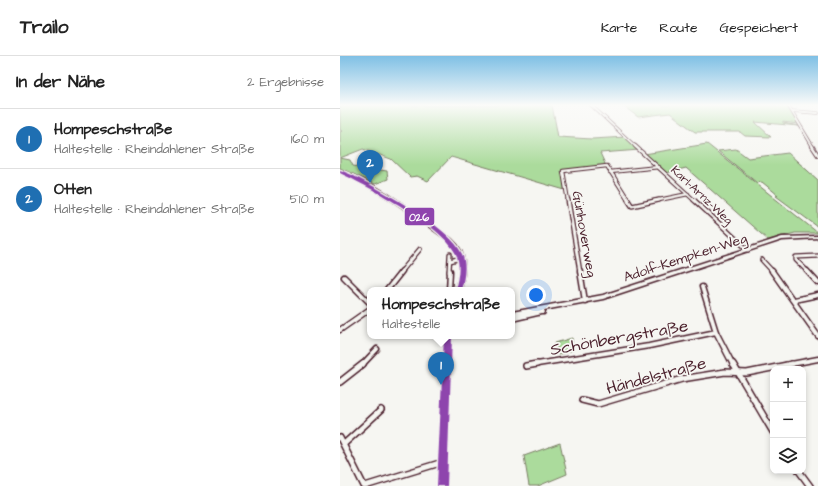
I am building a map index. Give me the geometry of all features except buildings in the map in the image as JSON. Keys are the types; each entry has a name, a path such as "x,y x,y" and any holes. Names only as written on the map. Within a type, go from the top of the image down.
{"main road":[{"path":"340,171 372,186 423,220 452,242 458,248 461,258 462,274 459,287"},
{"name":"Adolf-Kempken-Weg","path":"515,313 585,301 782,239 818,237"},
{"name":"Adolf-Kempken-Weg","path":"515,317 555,309 560,306"},
{"path":"442,486 448,339"}],"street":[{"name":"Karl-Arnz-Weg","path":"613,125 748,250"},
{"path":"800,125 818,155"},
{"name":"Günhoverweg","path":"585,301 563,171 607,166 610,172"},
{"path":"659,167 610,172 632,206 688,194"},
{"path":"389,287 420,249"},
{"path":"448,287 450,254"},
{"path":"818,256 796,257 796,260 818,283"},
{"path":"450,261 461,258"},
{"path":"762,260 766,263 794,300 818,336"},
{"path":"344,277 367,300"},
{"path":"702,287 716,332 737,373 770,427"},
{"path":"794,300 818,295"},
{"path":"340,330 367,311"},
{"name":"Schönbergstraße","path":"526,366 654,345 716,332"},
{"path":"340,382 358,369 377,349"},
{"name":"Händelstraße","path":"582,400 598,404 682,379 725,372 747,374 818,359"},
{"path":"344,444 381,410"},
{"path":"340,438 365,486 443,462"},
{"path":"801,474 810,486"}],"green space":[{"path":"340,125 556,125 558,137 592,139 626,137 640,150 600,153 606,166 562,170 565,190 451,157 428,181 417,176 410,177 391,159 363,149 340,158 340,132 342,131 340,130"},
{"path":"686,125 758,125 771,137 745,136 740,132 695,132"},
{"path":"707,144 818,233 795,233 768,240 686,168 666,173 644,154"},
{"path":"736,149 748,158 788,153 818,180 818,227 776,196 778,195 762,182 757,183 718,151"},
{"path":"340,158 350,160 353,166 387,171 388,179 375,184 340,168"},
{"path":"572,338 573,350 558,355 555,343"},
{"path":"560,443 567,474 538,486 529,486 524,456"}],"transit line":[{"name":"026","path":"340,171 387,196 440,232 452,244 461,258 462,268 459,287"},
{"name":"026","path":"442,486 448,339"}],"place":[{"name":"Otten","path":"370,183"},
{"name":"Hompeschstraße","path":"441,385"}]}
